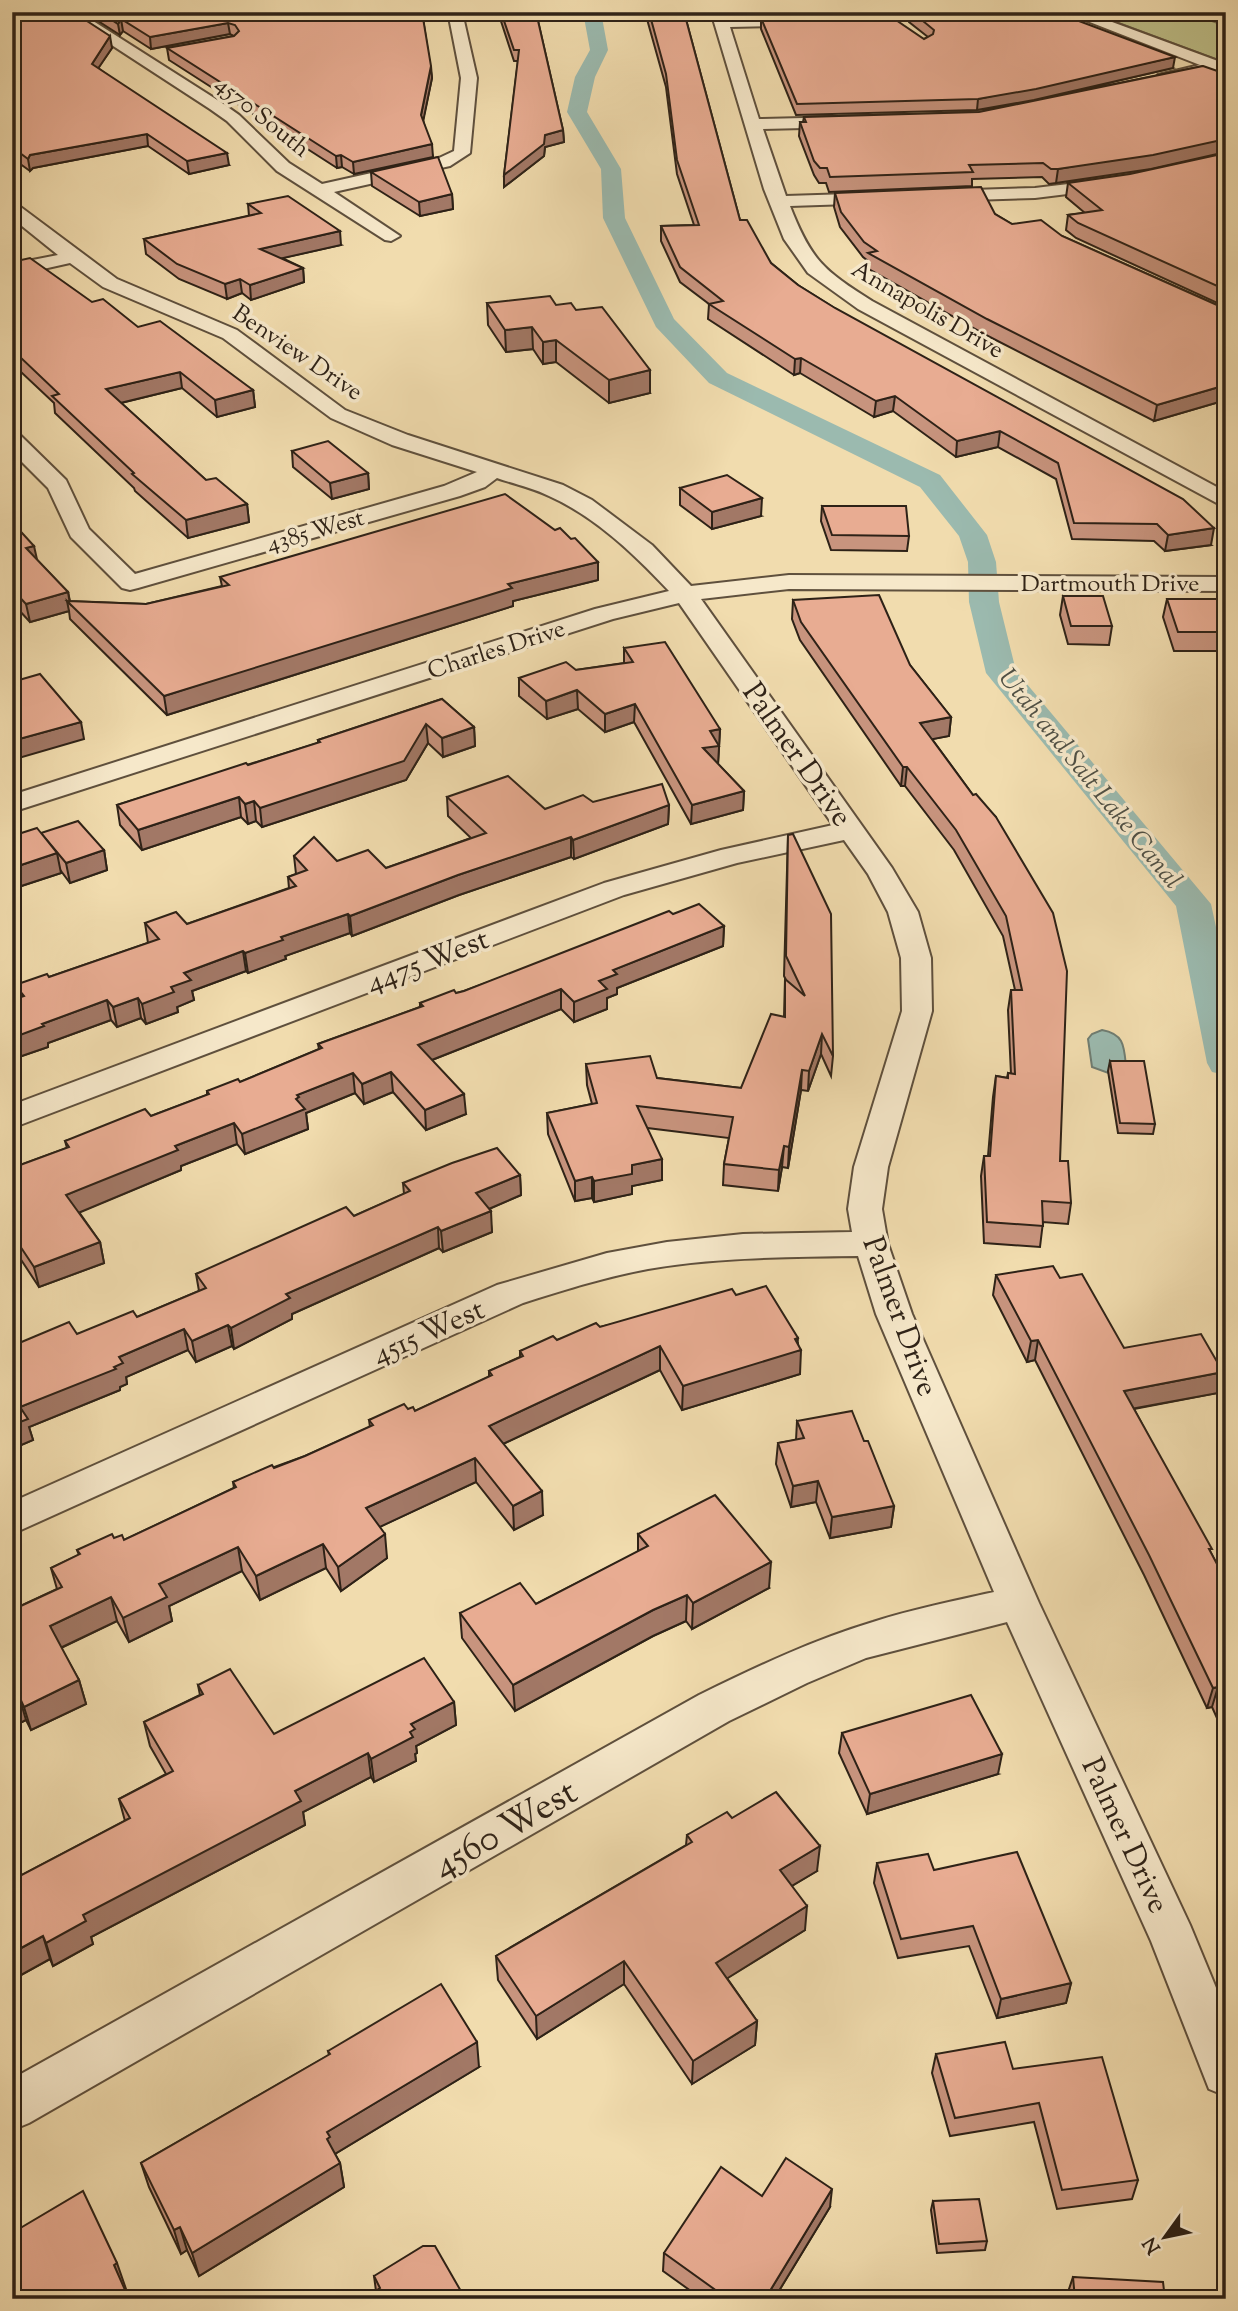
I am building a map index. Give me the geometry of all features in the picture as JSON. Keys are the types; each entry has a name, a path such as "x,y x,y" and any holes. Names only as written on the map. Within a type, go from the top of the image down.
{"main road":[{"path":"1218,12 1226,15"}],"street":[{"name":"4570 South","path":"68,12 226,113 276,162 391,236"},
{"path":"318,190 438,164 462,153 469,78 455,12"},
{"path":"719,18 891,18 935,12"},
{"path":"1071,12 1221,68"},
{"name":"Annapolis Drive","path":"719,18 773,189 781,201 793,239 819,272 848,295 1226,501"},
{"path":"891,18 912,35"},
{"path":"141,58 166,54"},
{"path":"1151,81 1221,68"},
{"path":"752,124 861,121"},
{"path":"928,197 1015,194 1123,182"},
{"path":"1015,194 1029,209"},
{"path":"781,201 900,197"},
{"name":"Benview Drive","path":"12,209 72,257 127,292 230,334 326,407 356,423 400,440 496,469"},
{"path":"12,270 72,257"},
{"name":"4385 West","path":"12,440 58,485 79,532 130,583 452,491 477,482 496,469"},
{"name":"Palmer Drive","path":"496,469 555,490 584,505 644,550 685,594 882,874 903,912 916,958 917,1011 879,1136 864,1209 871,1244 894,1314 1019,1603 1174,1940 1226,2073"},
{"name":"Charles Drive","path":"12,804 604,614 685,594 789,582 994,582"},
{"name":"Dartmouth Drive","path":"994,582 1226,584"},
{"name":"4475 West","path":"12,1117 614,889 691,865 850,830"},
{"name":"4515 West","path":"12,1519 510,1294 589,1269 666,1254 741,1245 871,1244"},
{"name":"4560 West","path":"12,2106 749,1690 814,1660 874,1638 1019,1603"}],"green space":[{"path":"1089,12 1187,12 1226,26 1226,63"}],"water":[{"path":"1102,1030 1115,1034 1122,1042 1126,1066 1111,1074 1092,1067 1088,1039"}],"building":[{"path":"12,12 73,12 110,36 92,64 227,153 187,161 147,134 30,155 28,159 12,147"},
{"path":"100,12 422,12 431,66 421,115 432,144 353,162 341,155 336,156 167,48 234,36 239,31 235,25 228,23 150,37 121,19 118,24"},
{"path":"501,12 536,12 563,130 545,135 544,144 504,175 519,50 514,50"},
{"path":"649,12 684,12 740,220 747,220 771,263 798,285 835,308 1183,499 1214,528 1168,535 1157,524 1074,523 1058,463 1000,431 957,441 895,396 876,401 801,358 795,359 709,304 723,301 680,267 661,226 699,225 677,160 666,74"},
{"path":"912,12 1055,12 1175,57 1036,89 978,99 797,104 761,18 887,14 924,39 933,34 934,30"},
{"path":"1203,66 1226,74 1226,139 1153,155 1058,169 1051,169 1043,163 969,165 973,172 830,177 827,168 820,168 814,161 800,122 806,122 804,117 979,112"},
{"path":"1226,153 1226,290 1078,223 1068,215 1102,210 1068,183 1130,174"},
{"path":"438,157 452,194 419,202 371,172"},
{"path":"981,187 995,214 1012,224 1041,220 1062,236 1226,309 1226,385 1157,405 987,319 868,253 877,251 864,242 841,212 835,193"},
{"path":"288,196 340,231 260,249 303,268 250,285 240,279 225,284 177,264 144,239 261,213 248,204"},
{"path":"30,258 92,302 103,299 138,327 160,321 253,390 215,400 180,372 106,389 206,480 216,478 247,504 186,520 132,474 134,473 52,396 59,394 12,352 12,262"},
{"path":"550,296 556,305 571,303 576,310 602,307 650,370 609,380 556,340 543,342 532,327 505,330 487,303"},
{"path":"328,441 368,473 330,483 292,451"},
{"path":"727,475 762,498 712,512 680,488"},
{"path":"505,494 555,530 560,528 571,539 575,538 598,562 508,584 512,588 164,696 67,601 146,604 229,585 220,577"},
{"path":"822,506 906,506 909,536 832,535"},
{"path":"12,522 34,546 26,548 68,592 26,604 14,591 12,594"},
{"path":"879,595 910,665 951,717 920,723 973,795 976,794 996,817 1053,913 1067,971 1060,1161 1068,1161 1071,1203 1042,1201 1043,1226 987,1222 984,1156 990,1156 996,1076 1008,1078 1008,1073 1015,1074 1011,990 1022,990 1006,916 956,830 907,767 903,767 801,622 793,600"},
{"path":"1063,596 1103,596 1112,626 1071,626"},
{"path":"1167,599 1226,599 1226,632 1178,632"},
{"path":"665,642 720,729 710,731 719,746 703,748 744,791 692,805 635,704 605,714 577,690 546,701 519,678 566,662 576,670 633,662 624,648"},
{"path":"40,674 81,722 12,741 12,682"},
{"path":"442,699 474,727 442,738 426,724 404,761 260,808 254,801 245,804 239,797 138,830 117,805 320,742 318,740"},
{"path":"508,776 545,809 583,795 593,802 662,784 669,805 573,840 571,837 458,875 350,916 348,914 281,937 283,940 245,953 243,951 184,973 191,980 171,987 174,992 142,1004 138,998 113,1007 107,1000 12,1038 12,1000 24,996 15,985 47,974 49,977 159,939 145,923 176,912 187,924 296,886 288,877 307,870 294,856 314,837 337,861 368,850 386,868 486,833 447,797"},
{"path":"78,821 104,850 66,863 41,833"},
{"path":"37,828 57,853 12,868 12,836"},
{"path":"793,834 831,914 833,1056 822,1034 809,1071 802,1070 789,1147 784,1146 779,1170 724,1164 733,1117 637,1106 662,1159 632,1165 632,1174 594,1181 592,1177 575,1181 547,1113 597,1103 586,1064 650,1056 657,1078 741,1088 771,1014 785,1017 785,979 805,996 786,956 788,835"},
{"path":"699,904 724,926 613,970 617,974 599,981 607,989 574,1002 561,989 418,1045 464,1094 425,1110 391,1072 362,1084 353,1073 297,1095 299,1097 296,1099 305,1109 242,1134 234,1123 175,1146 178,1150 66,1195 100,1242 34,1267 12,1234 12,1168 69,1147 65,1141 145,1109 151,1116 209,1094 207,1091 238,1079 240,1082 322,1048 318,1044 423,1006 420,1003 454,990 456,993 464,991 669,911 673,914"},
{"path":"1110,1061 1144,1061 1155,1124 1120,1123"},
{"path":"497,1148 520,1175 476,1193 491,1211 441,1231 438,1227 286,1294 290,1298 231,1328 228,1325 192,1341 184,1329 119,1357 123,1363 114,1367 116,1369 20,1407 28,1419 12,1425 12,1346 69,1322 77,1334 133,1311 137,1317 206,1288 196,1274 346,1207 354,1216 410,1191 403,1183"},
{"path":"1053,1266 1060,1278 1082,1274 1124,1348 1201,1334 1223,1372 1124,1391 1212,1549 1209,1549 1226,1581 1226,1704 1218,1687 1213,1688 1149,1555 1038,1340 1031,1341 996,1275"},
{"path":"766,1286 798,1338 795,1339 801,1350 683,1386 660,1346 489,1426 542,1491 513,1506 475,1458 366,1508 385,1534 338,1567 323,1544 256,1576 238,1547 159,1584 167,1597 123,1618 111,1597 50,1626 79,1680 24,1707 19,1696 12,1700 12,1610 62,1587 51,1568 80,1554 77,1550 112,1534 114,1538 122,1535 124,1540 236,1487 233,1482 272,1465 274,1468 305,1456 373,1425 369,1420 404,1404 408,1409 413,1407 415,1411 492,1375 489,1371 523,1356 520,1351 553,1336 557,1340 596,1323 600,1327 732,1289 736,1295"},
{"path":"852,1411 864,1441 868,1441 894,1506 832,1517 818,1481 793,1486 778,1443 804,1438 797,1421"},
{"path":"715,1495 771,1562 693,1603 687,1595 653,1610 513,1685 460,1613 520,1583 536,1604 648,1546 638,1534"},
{"path":"424,1658 454,1702 411,1724 415,1729 410,1732 413,1737 371,1759 368,1753 295,1791 301,1801 83,1915 86,1921 46,1943 43,1936 12,1953 12,1880 130,1818 119,1799 173,1771 144,1722 203,1694 198,1685 230,1669 274,1734"},
{"path":"971,1695 1002,1754 870,1794 842,1733"},
{"path":"776,1792 820,1846 780,1870 807,1906 716,1963 757,2021 693,2061 624,1961 536,2016 496,1956 692,1842 687,1835 727,1812 732,1818"},
{"path":"1017,1852 1071,1983 1001,1999 973,1926 901,1939 877,1863 928,1854 934,1870"},
{"path":"441,1984 477,2042 327,2132 330,2137 327,2139 340,2163 192,2253 180,2227 174,2230 141,2163 330,2054 328,2051"},
{"path":"1005,2042 1013,2069 1102,2057 1138,2180 1062,2190 1039,2103 955,2118 936,2054"},
{"path":"786,2158 832,2189 765,2299 728,2299 664,2253 721,2167 762,2196"},
{"path":"83,2191 117,2263 114,2265 129,2299 12,2299 12,2233"},
{"path":"979,2199 987,2241 939,2244 933,2201"},
{"path":"423,2246 435,2246 462,2293 453,2299 368,2299 367,2297 380,2288 374,2276"},
{"path":"1073,2277 1163,2282 1165,2299 1075,2299"}],"waterway":[{"name":"Utah and Salt Lake Canal","path":"592,12 599,50 585,77 577,112 611,169 614,218 664,322 718,378 930,481 973,535 982,562 984,602 1001,673 1193,904 1226,1063"}]}
